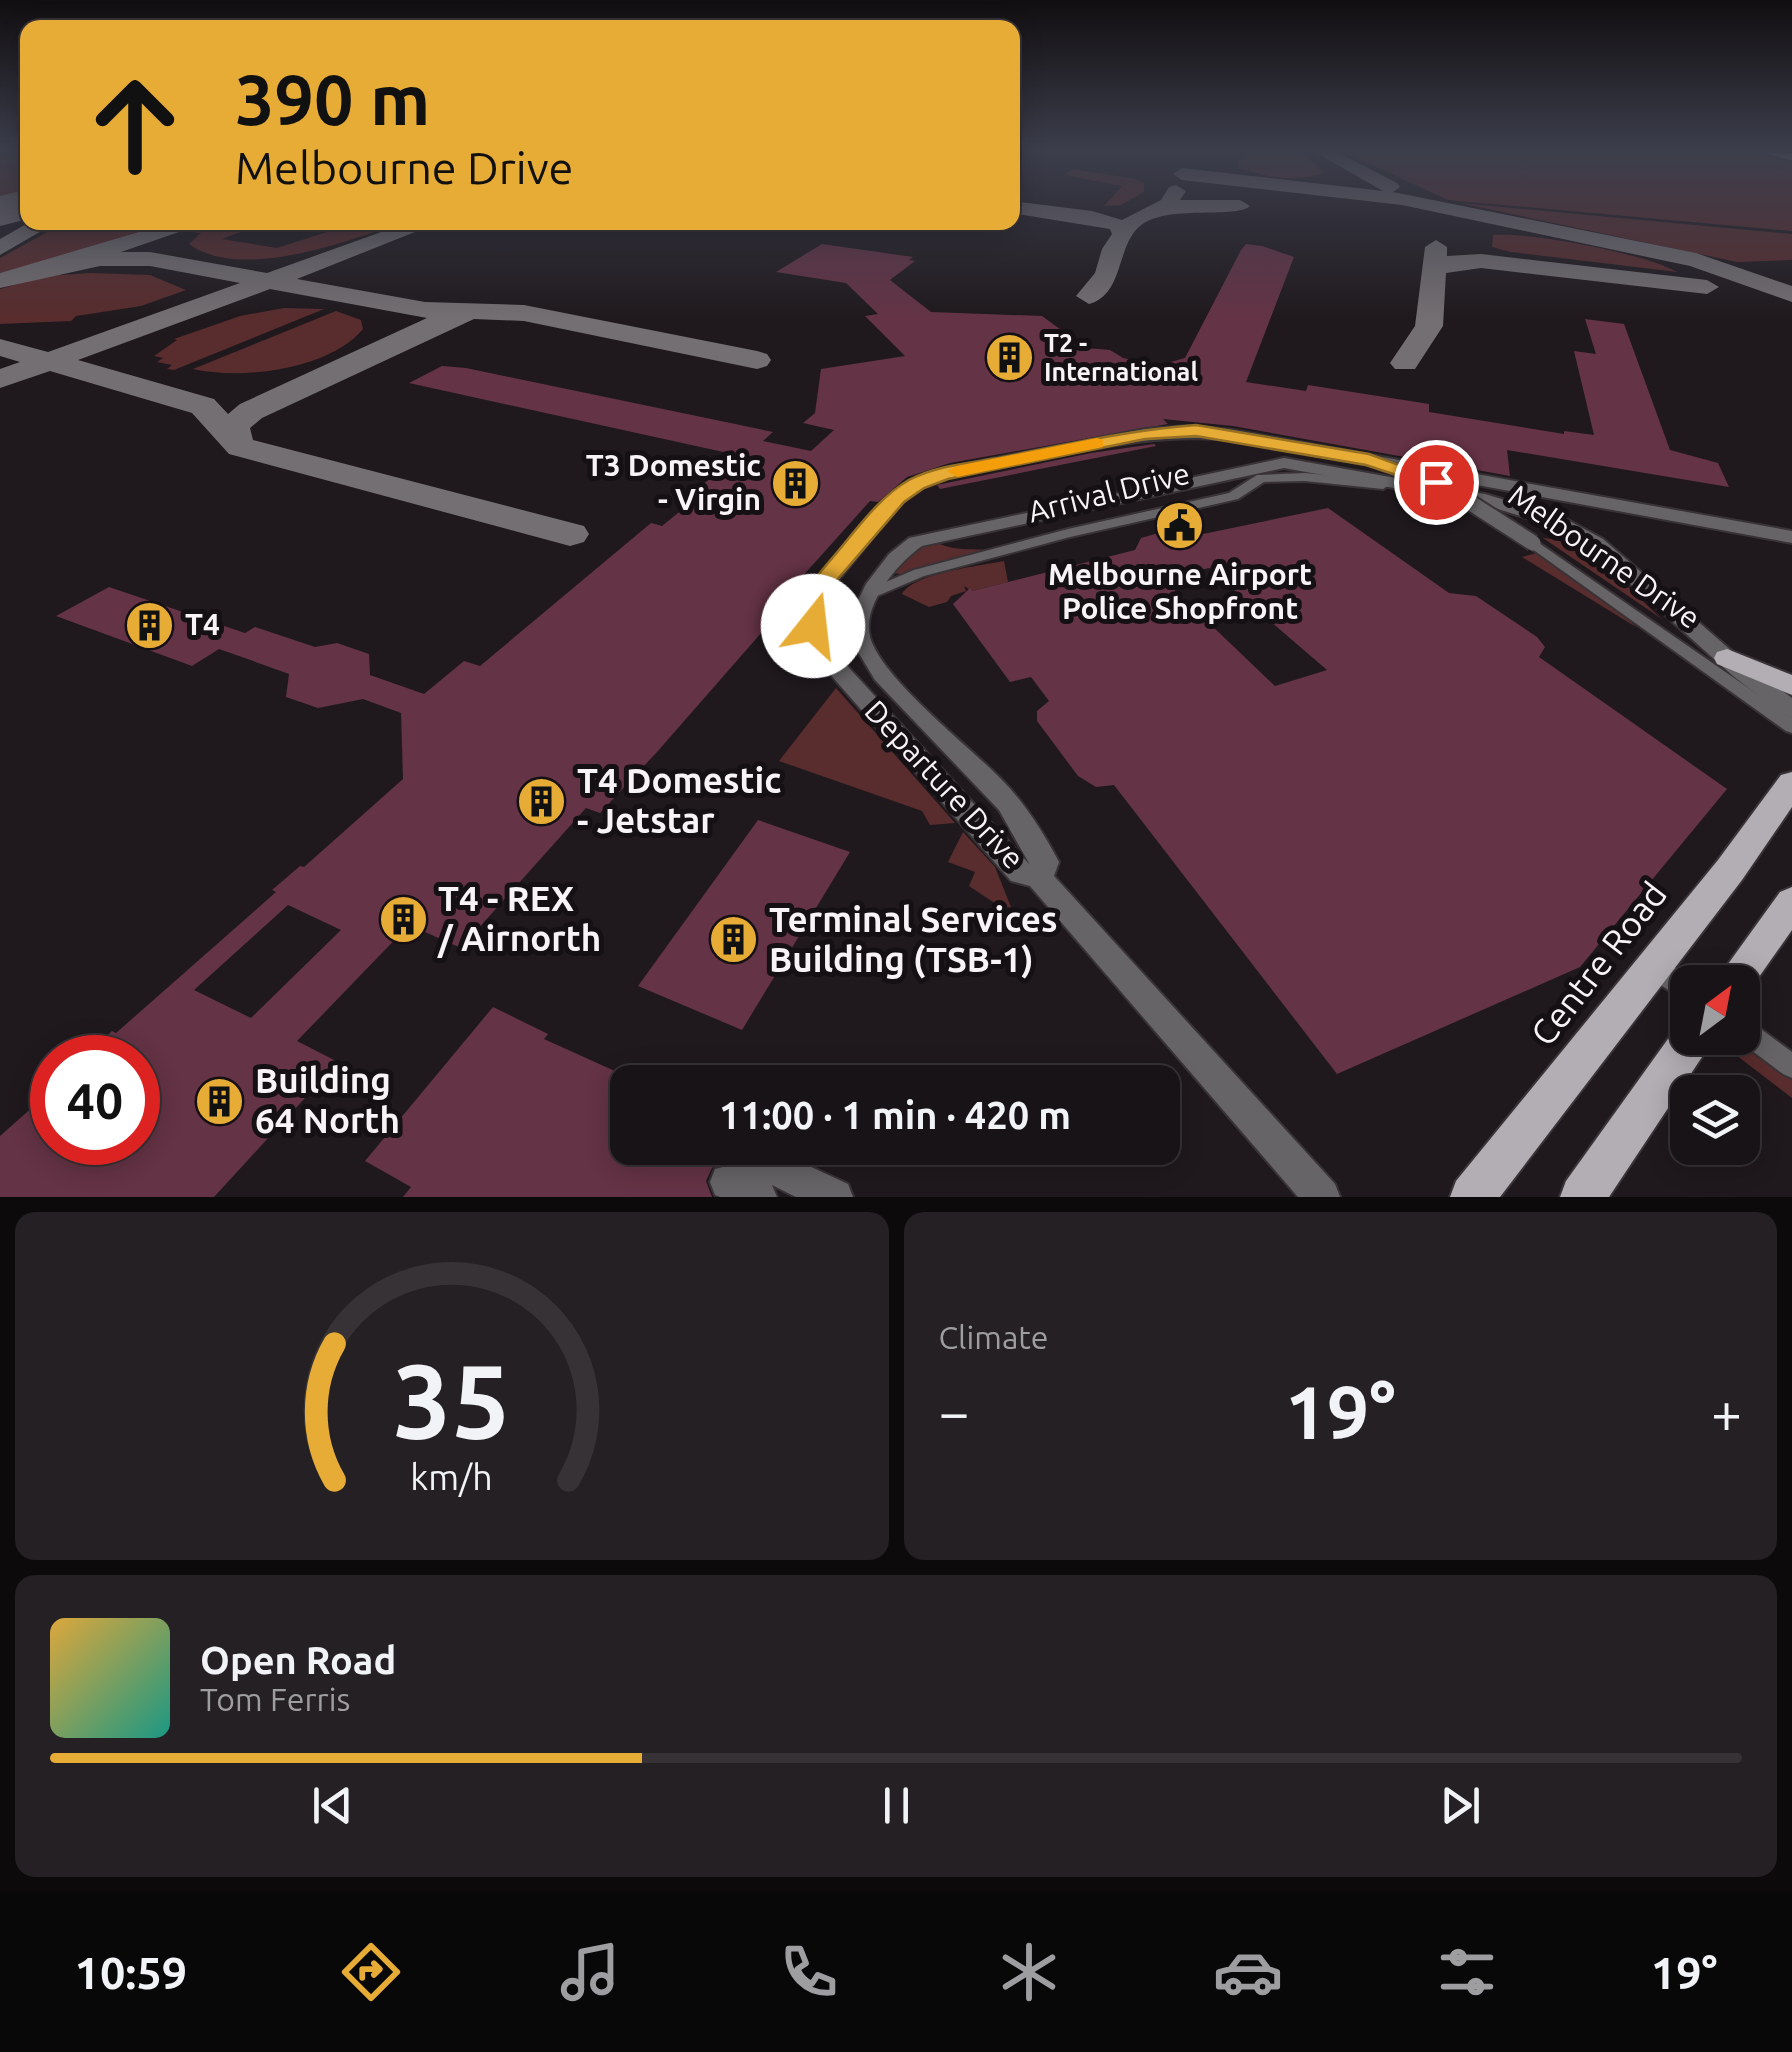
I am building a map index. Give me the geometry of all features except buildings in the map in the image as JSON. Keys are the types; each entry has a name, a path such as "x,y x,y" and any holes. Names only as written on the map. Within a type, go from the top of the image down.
{"main road":[{"path":"1727,658 1792,686"},
{"name":"Centre Road","path":"1679,965 1792,783"},
{"path":"1746,965 1792,902"},
{"name":"Centre Road","path":"1472,1197 1670,979"},
{"path":"1582,1197 1680,1055"}],"street":[{"name":"Departure Drive","path":"1322,1197 1039,878 1021,873 830,660 813,626 814,604 822,584 904,492 943,474 1165,432 1232,435 1792,537"},
{"name":"Melbourne Drive","path":"1369,460 1457,492 1792,727"},
{"name":"Arrival Drive","path":"1039,878 1045,862 1008,803 896,687 863,647 859,618 904,549 922,540 1276,464 1506,504 1580,533"},
{"name":"Arrival Drive","path":"872,594 910,576 1081,530 1235,496 1261,478 1305,477 1422,488"},
{"name":"Melbourne Drive","path":"1580,533 1658,594 1727,658 1792,710"},
{"path":"1760,1042 1792,1066"},
{"path":"743,1177 835,1197"}],"shaded area":[{"path":"1483,208 1792,234 1792,260 1737,262"},
{"path":"1535,208 1792,208 1792,231"},
{"path":"51,230 156,230 0,273 0,258"},
{"path":"245,230 222,239 277,248 333,230 380,230 324,248 265,259 211,255 189,244 201,233 193,232"},
{"path":"1493,235 1587,245 1677,272 1511,252 1492,247"},
{"path":"150,275 186,290 141,306 76,316 71,321 0,324 0,289 45,276"},
{"path":"284,308 324,309 174,370 167,369 172,365 157,362 163,358 154,356 177,340 174,339 240,316"},
{"path":"336,311 361,320 363,329 348,343 307,363 259,372 193,369"},
{"path":"1543,538 1560,541 1593,557 1662,619"},
{"path":"935,541 950,547 995,552 902,575 895,573 912,551"},
{"path":"1540,552 1606,598 1636,627 1522,557"},
{"path":"1004,561 1008,582 972,591 964,586 966,591 951,596 947,602 929,607 902,594 933,576"},
{"path":"836,688 955,823 930,825 922,811 779,761"},
{"path":"963,832 995,867 1011,907 1002,908 969,886 975,872 948,862"},
{"path":"1736,1055 1760,1055 1792,1078 1792,1098"}],"taxiway":[{"path":"1020,208 1092,217 1118,225 1123,234"},
{"path":"1158,209 1167,208"},
{"path":"1445,208 1696,260 1792,294"},
{"path":"1089,296 1107,274 1113,249 1132,221 1158,209"},
{"path":"0,248 33,230"},
{"path":"34,271 171,230"},
{"path":"268,281 408,230"},
{"path":"1434,270 1436,247"},
{"path":"34,271 100,259 150,259 268,281"},
{"path":"1434,270 1446,263 1481,261 1707,287"},
{"path":"1405,363 1429,326 1434,270"},
{"path":"0,281 34,271"},
{"path":"49,361 268,281"},
{"path":"268,281 425,310 524,313 757,360"},
{"path":"232,438 234,425 251,411 440,322 463,316"},
{"path":"0,347 49,361"},
{"path":"0,379 49,361"},
{"path":"49,361 203,406 232,438"},
{"path":"232,438 241,447 570,534"}],"runway":[{"path":"0,211 13,208"}],"slow traffic":[{"path":"957,471 1097,444"}],"place":[{"name":"T2 - International","path":"1009,357"},
{"name":"T3 Domestic - Virgin","path":"796,483"},
{"name":"Melbourne Airport Police Shopfront","path":"1180,526"},
{"name":"T4","path":"150,625"},
{"name":"T4 Domestic - Jetstar","path":"542,801"},
{"name":"T4 - REX / Airnorth","path":"403,919"},
{"name":"Terminal Services Building (TSB-1)","path":"734,940"},
{"name":"Building 64 North","path":"220,1101"}],"route":[{"path":"813,626 814,604 827,578 897,498 909,488 943,474 1145,434 1196,431 1369,460 1436,482"}]}
